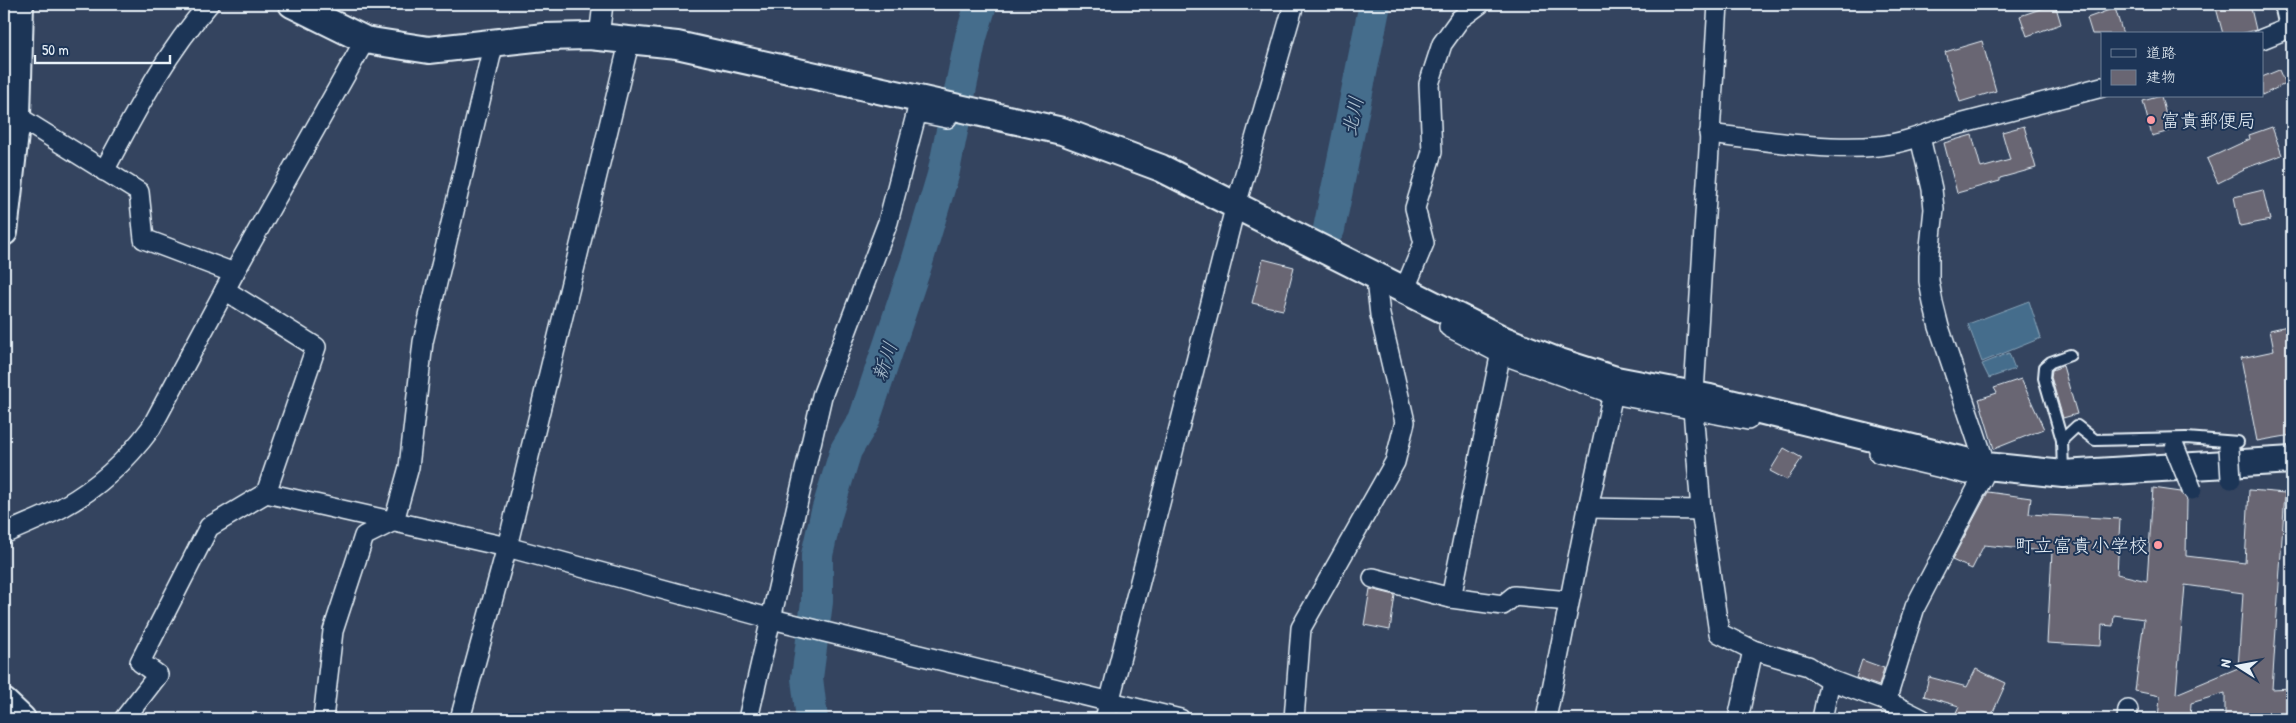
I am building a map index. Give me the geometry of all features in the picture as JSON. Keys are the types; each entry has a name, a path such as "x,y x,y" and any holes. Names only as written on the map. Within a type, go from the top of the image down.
{"street":[{"path":"4,232 20,4"},
{"path":"104,171 150,86 184,32 210,4"},
{"path":"292,4 365,40 429,50 544,37 598,36 677,45 925,107 982,119 1062,131 1161,168 1502,347 1557,361 1614,387 1694,402 1985,472 2086,480 2152,478 2292,469"},
{"path":"598,36 603,4"},
{"path":"1107,711 1236,209 1294,4"},
{"path":"1404,291 1424,243 1415,208 1432,152 1430,84 1442,44 1460,19 1480,4"},
{"path":"1718,4 1694,402 1701,510 1719,633 1753,650 1808,666 1830,680 1886,701 1922,719"},
{"path":"2288,4 2292,22"},
{"path":"2264,38 2292,27"},
{"path":"460,719 507,547 630,39"},
{"path":"4,534 63,507 89,489 135,450 151,428 234,273 365,40"},
{"path":"394,522 408,467 423,342 494,42"},
{"path":"1709,134 1836,147 1878,146 1920,137 1941,129 2101,87"},
{"path":"748,719 822,396 888,222 925,107"},
{"path":"11,114 139,192 144,239 234,273"},
{"path":"1886,701 1915,607 1985,472 1933,303 1929,281 1929,256 1934,209 1932,189 1920,137"},
{"path":"1379,284 1404,291 1502,347"},
{"path":"1294,719 1301,628 1395,462 1405,422 1380,315 1379,284"},
{"path":"124,719 158,674 140,662 209,528 266,493 316,347 225,290"},
{"path":"1451,598 1502,347"},
{"path":"1546,719 1614,387"},
{"path":"2231,480 2234,445"},
{"path":"2175,448 2192,490"},
{"path":"1985,472 2063,474 2292,460"},
{"path":"266,493 507,547 1107,711 1180,719"},
{"path":"1588,508 1701,510"},
{"path":"323,719 333,631 364,536 394,522"},
{"path":"1373,578 1451,598 1504,605 1514,596 1569,600"},
{"path":"1738,719 1753,650"},
{"path":"1822,719 1830,680"},
{"path":"4,702 22,719"}],"lane":[{"path":"2063,474 2062,440 2044,378 2045,367 2051,362 2070,355"},
{"path":"2062,440 2077,426 2095,440 2186,438 2234,445"}],"water":[{"path":"2029,301 2041,338 1982,362 1968,324"},
{"path":"2009,353 2015,369 1989,378 1982,364"}],"building":[{"path":"2055,4 2061,24 2027,36 2020,16"},
{"path":"2215,4 2250,4 2256,30 2248,32 2222,32"},
{"path":"2115,8 2122,32 2092,34 2087,18"},
{"path":"1982,41 1996,91 1960,102 1945,52"},
{"path":"2279,70 2285,84 2264,94 2264,76"},
{"path":"2162,98 2170,131 2152,136 2143,101"},
{"path":"2024,126 2036,168 2000,178 2000,181 1957,193 1944,143 1972,135 1981,168 2010,160 2002,132"},
{"path":"2272,127 2282,155 2243,169 2218,183 2207,159 2250,139 2249,135"},
{"path":"2263,190 2270,220 2240,226 2234,197"},
{"path":"1263,259 1294,267 1283,310 1252,303"},
{"path":"2292,325 2292,435 2257,441 2241,358 2274,351 2270,330"},
{"path":"2063,366 2077,414 2063,418 2051,377 2052,370"},
{"path":"2021,379 2044,429 1994,449 1979,399 1997,393 1994,388"},
{"path":"1784,448 1802,458 1787,480 1770,471"},
{"path":"2153,488 2181,492 2187,500 2186,556 2245,563 2249,490 2285,493 2272,689 2292,688 2292,719 2225,719 2225,693 2191,703 2190,719 2158,719 2160,696 2135,691 2144,619 2114,615 2113,626 2102,625 2101,646 2047,643 2052,552 1984,545 1972,569 1952,560 1988,492 2031,498 2029,514 2120,519 2117,574 2147,581","holes":["2185,585 2243,593 2238,668 2176,694"]},
{"path":"1370,589 1395,595 1390,630 1364,625"},
{"path":"1862,660 1884,668 1879,686 1856,678"},
{"path":"1976,669 2006,683 1990,719 1953,719 1959,706 1924,696 1929,677 1967,687"}],"waterway":[{"name":"新川","path":"812,719 807,678 817,602 817,555 826,515 846,450 864,420 917,262 943,175 971,37 981,4"},
{"name":"北川","path":"1329,229 1375,4"}],"place":[{"name":"富貴郵便局","path":"2151,120"},
{"name":"町立富貴小学校","path":"2158,545"}]}
